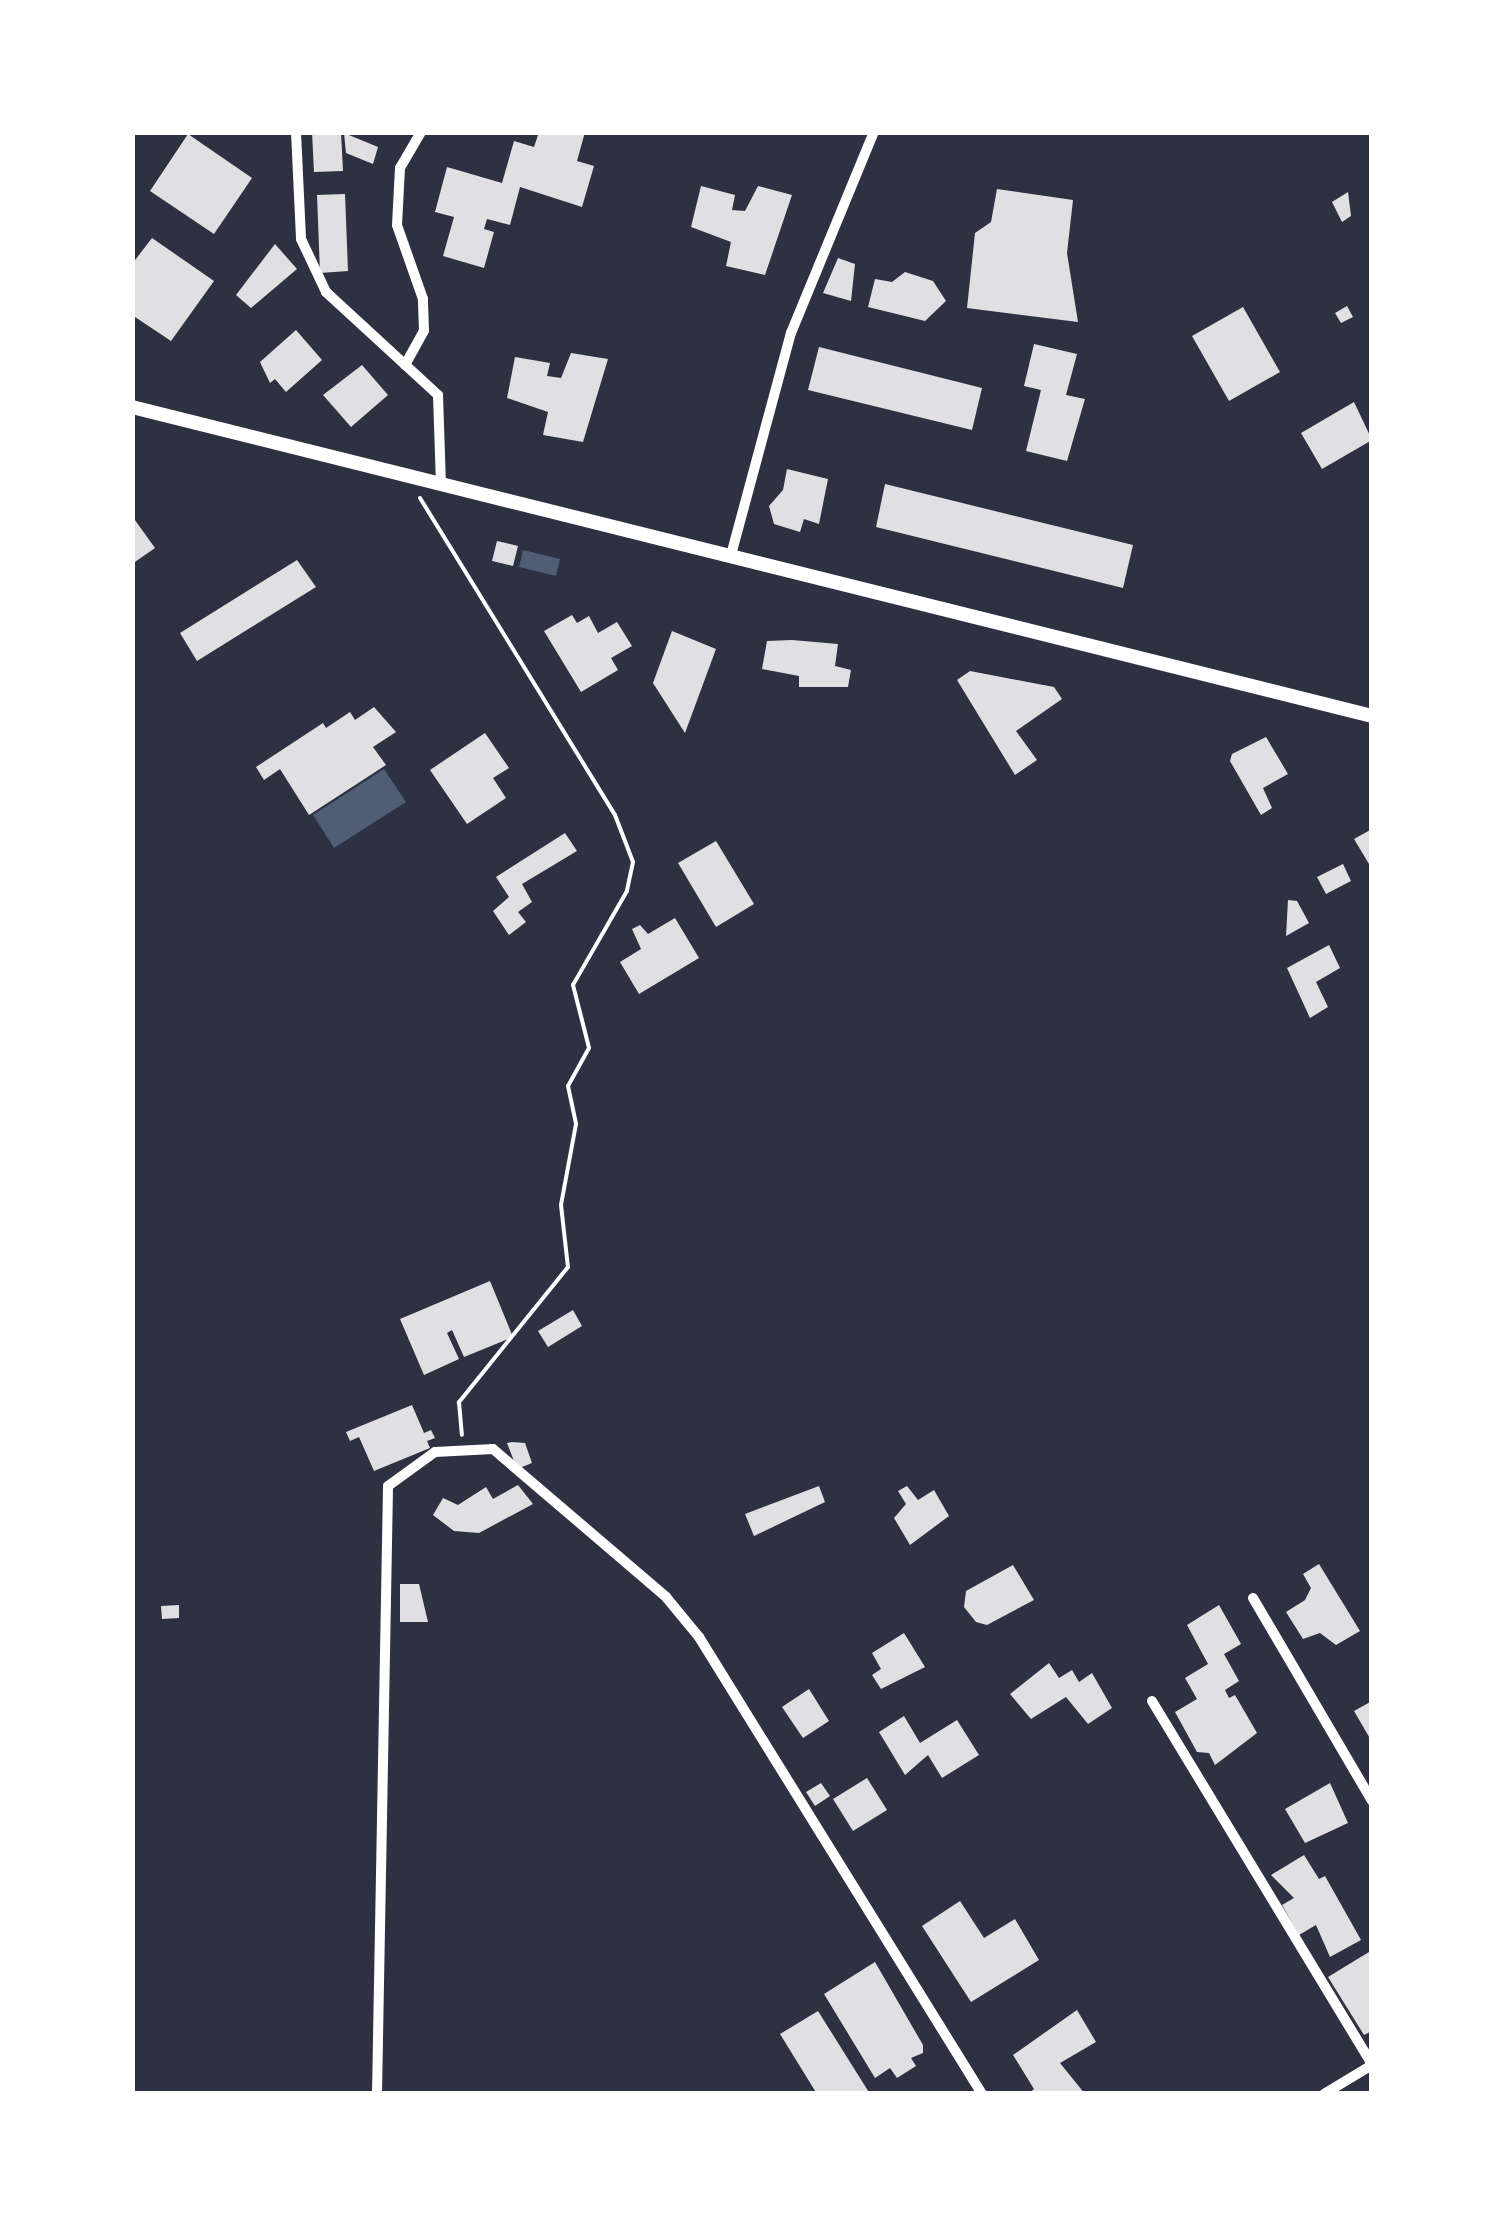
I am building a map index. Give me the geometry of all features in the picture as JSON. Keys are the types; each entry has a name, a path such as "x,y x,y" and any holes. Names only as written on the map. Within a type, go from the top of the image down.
{"street":[{"path":"296,132 300,239 326,292 438,395 441,484"},
{"path":"405,364 424,331 424,300 397,225 400,168 421,132"},
{"path":"731,555 791,333 874,132"},
{"path":"132,406 1372,716"},
{"path":"377,2094 388,1486 434,1452 492,1449 666,1597 699,1638 982,2094"},
{"path":"1252,1598 1372,1800"},
{"path":"1152,1701 1372,2064 1324,2094"}],"path":[{"path":"406,475 615,816 633,862 627,891 573,985 589,1048 568,1086 576,1124 560,1204 568,1267 459,1402 464,1450"}],"water":[{"path":"523,550 560,559 556,576 519,567"},
{"path":"384,769 406,802 334,848 313,815"}],"building":[{"path":"312,132 341,132 343,171 314,172"},
{"path":"539,132 585,132 577,161 594,166 582,207 520,187 510,225 487,219 484,229 494,232 484,268 443,256 454,217 435,212 447,167 502,183 514,141 534,147"},
{"path":"344,133 378,147 373,164 346,153"},
{"path":"188,134 252,178 214,234 150,191"},
{"path":"701,186 735,195 732,210 745,211 758,186 792,195 765,275 726,266 731,242 691,227"},
{"path":"997,189 1073,200 1067,253 1078,322 967,308 975,233 991,222"},
{"path":"1348,192 1351,216 1342,222 1332,202"},
{"path":"345,194 348,271 320,273 317,195"},
{"path":"152,238 214,281 171,341 132,315 132,264"},
{"path":"275,244 297,269 251,308 236,295"},
{"path":"838,258 855,264 851,301 823,293"},
{"path":"905,272 933,281 946,301 925,321 868,307 875,279 892,282"},
{"path":"1347,306 1353,317 1341,323 1335,313"},
{"path":"1243,307 1280,372 1229,401 1192,336"},
{"path":"296,330 322,360 286,392 275,379 270,383 260,362"},
{"path":"1034,344 1077,354 1066,395 1085,399 1067,461 1026,451 1041,390 1024,386"},
{"path":"819,347 982,388 972,430 808,390"},
{"path":"571,353 608,359 583,442 543,435 548,412 507,398 515,357 550,363 547,376 561,378"},
{"path":"362,365 388,395 351,427 323,395"},
{"path":"1354,402 1372,440 1322,469 1301,433"},
{"path":"787,469 828,479 819,524 804,519 800,532 774,524 769,506 783,490"},
{"path":"885,484 1133,545 1123,588 876,527"},
{"path":"132,516 155,548 132,564"},
{"path":"497,541 518,546 513,566 492,561"},
{"path":"297,560 316,587 197,661 180,633"},
{"path":"572,615 577,623 589,616 598,633 617,622 632,646 611,658 618,670 581,692 544,631"},
{"path":"672,631 716,649 685,733 653,683"},
{"path":"767,641 838,644 835,666 851,670 848,687 799,687 799,676 762,669"},
{"path":"970,671 1054,687 1062,699 1016,731 1037,760 1015,775 957,680"},
{"path":"374,707 396,732 373,747 386,765 309,815 280,769 264,780 256,767 323,723 326,728 350,712 355,720"},
{"path":"485,733 509,768 493,778 506,798 467,824 430,770"},
{"path":"1266,737 1288,774 1263,788 1272,808 1261,815 1230,761 1232,754"},
{"path":"1372,829 1372,869 1354,839"},
{"path":"565,833 577,851 522,884 532,902 518,912 526,922 509,935 493,911 509,897 496,877"},
{"path":"716,841 754,904 716,927 678,863"},
{"path":"1343,864 1351,881 1326,894 1317,877"},
{"path":"1288,900 1297,901 1309,923 1286,936"},
{"path":"675,918 699,958 639,994 620,962 641,949 632,929 640,925 648,934"},
{"path":"1329,945 1340,968 1316,982 1328,1007 1310,1018 1287,968"},
{"path":"490,1281 513,1337 464,1357 452,1330 447,1333 459,1359 424,1375 400,1319"},
{"path":"573,1310 582,1326 548,1347 538,1331"},
{"path":"412,1405 424,1433 431,1430 435,1438 427,1441 430,1448 374,1471 359,1437 350,1441 346,1432"},
{"path":"507,1443 525,1443 532,1463 517,1469"},
{"path":"518,1485 533,1504 479,1533 454,1531 433,1515 443,1498 458,1505 486,1487 493,1499"},
{"path":"819,1486 825,1502 754,1536 745,1514"},
{"path":"907,1486 918,1500 934,1490 949,1516 910,1545 894,1518 906,1504 898,1491"},
{"path":"1319,1564 1360,1631 1336,1645 1320,1633 1303,1639 1286,1612 1305,1600 1311,1588 1303,1574"},
{"path":"1013,1565 1034,1600 987,1625 976,1622 964,1607 966,1591"},
{"path":"400,1584 419,1584 428,1622 400,1622"},
{"path":"179,1605 179,1618 162,1619 161,1606"},
{"path":"1219,1605 1241,1644 1224,1654 1239,1681 1225,1690 1229,1698 1235,1695 1257,1733 1215,1765 1209,1753 1197,1752 1175,1712 1197,1699 1185,1678 1208,1664 1187,1625"},
{"path":"904,1633 925,1667 881,1689 872,1675 881,1669 872,1653"},
{"path":"1049,1663 1059,1678 1072,1670 1079,1682 1092,1673 1112,1708 1088,1724 1066,1697 1031,1719 1010,1694"},
{"path":"809,1689 829,1721 803,1738 782,1707"},
{"path":"1372,1701 1372,1742 1354,1711"},
{"path":"904,1716 920,1743 957,1720 979,1755 942,1778 928,1755 905,1775 879,1732"},
{"path":"867,1778 887,1810 853,1831 833,1799"},
{"path":"821,1783 830,1796 815,1806 806,1792"},
{"path":"1330,1783 1348,1823 1305,1843 1285,1809"},
{"path":"1304,1855 1319,1879 1325,1876 1361,1940 1330,1957 1316,1925 1299,1935 1282,1905 1294,1898 1271,1875"},
{"path":"960,1901 984,1938 1015,1919 1039,1960 971,2002 922,1926"},
{"path":"1369,1952 1372,2031 1364,2035 1328,1977"},
{"path":"875,1962 923,2045 923,2053 911,2058 916,2066 897,2078 890,2068 875,2078 824,1994"},
{"path":"1077,2010 1096,2042 1060,2063 1085,2094 1028,2094 1034,2089 1013,2055"},
{"path":"818,2011 870,2094 817,2094 780,2034"}]}
